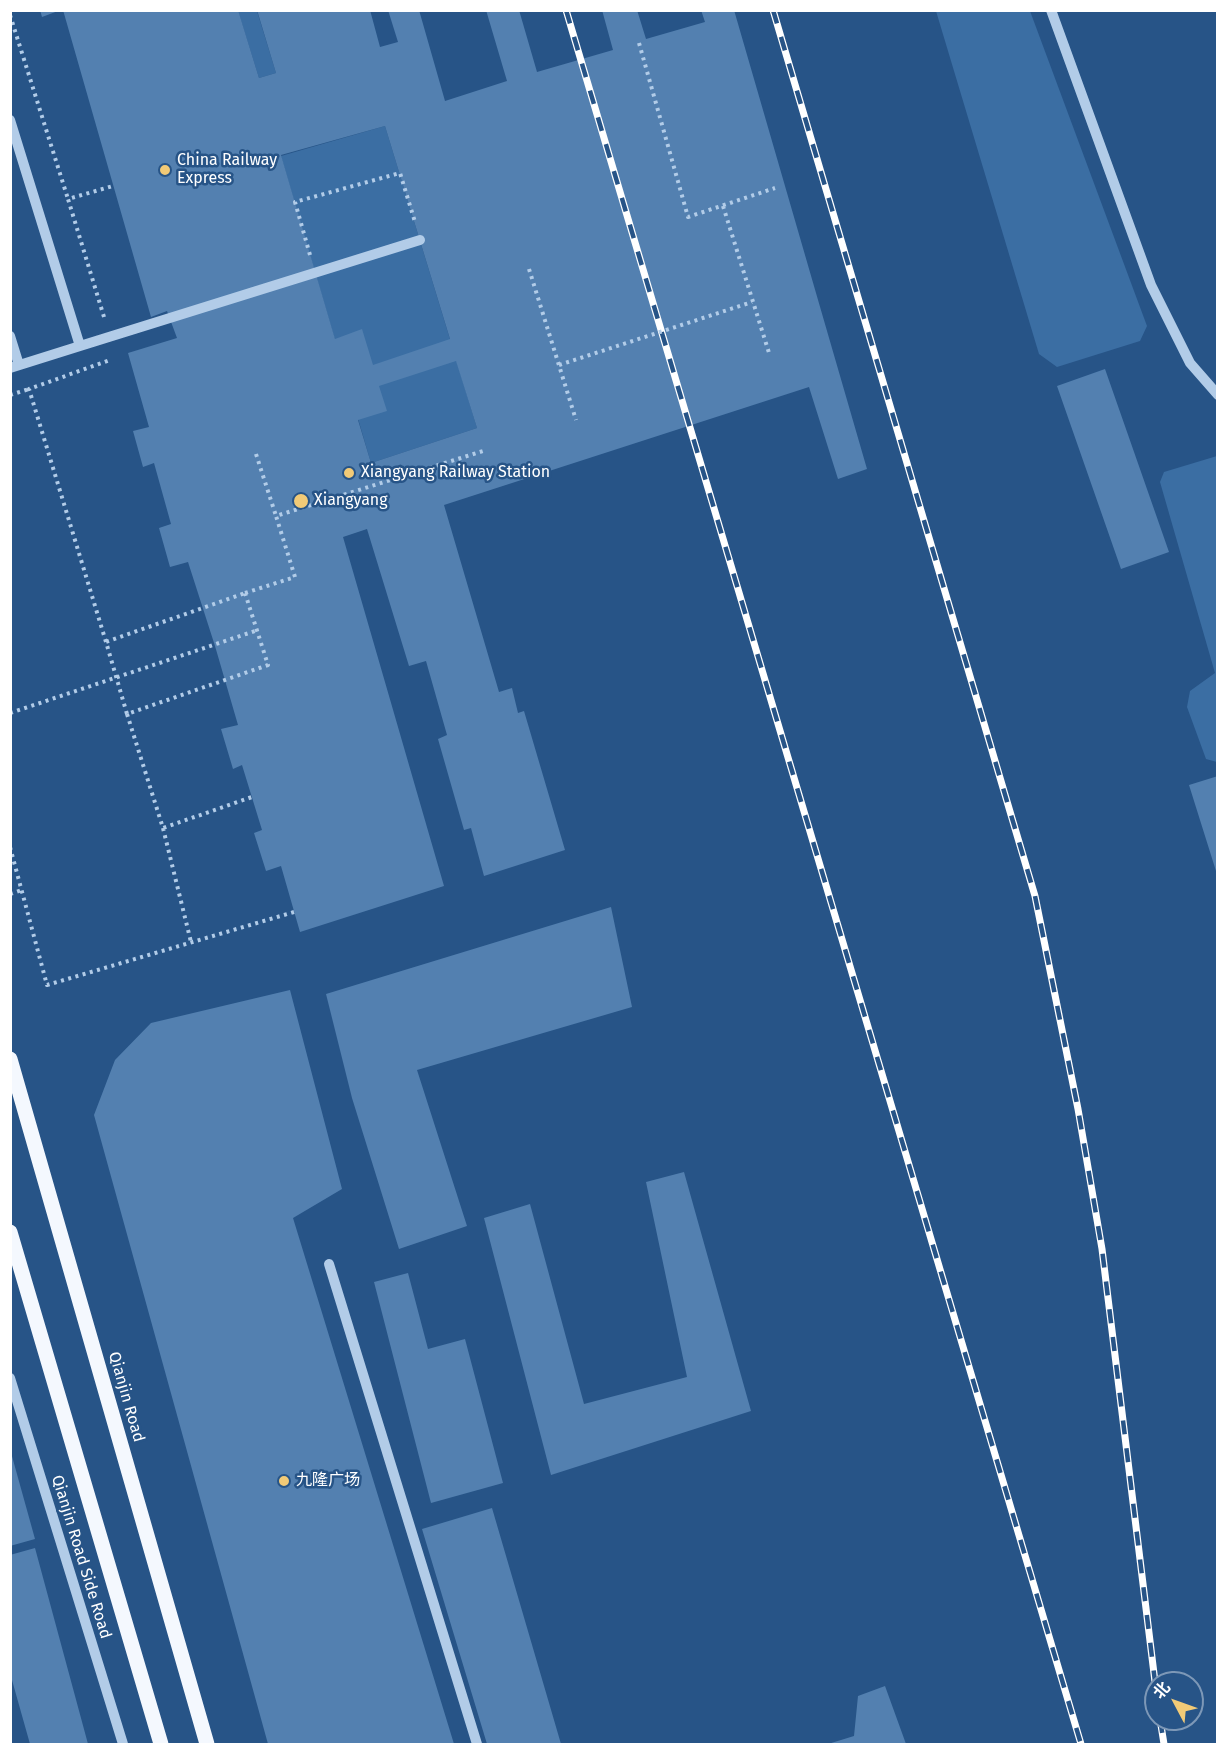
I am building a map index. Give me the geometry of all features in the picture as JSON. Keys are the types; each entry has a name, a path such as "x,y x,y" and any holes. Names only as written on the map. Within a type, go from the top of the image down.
{"main road":[{"name":"Qianjin Road","path":"10,1059 207,1744"},
{"path":"10,1233 160,1744"}],"street":[{"path":"1051,10 1151,285 1190,363 1218,395"},
{"path":"10,120 80,346"},
{"path":"10,336 15,366 420,240"},
{"path":"329,1264 477,1744"},
{"name":"Qianjin Road Side Road","path":"10,1378 123,1744"}],"path":[{"path":"10,15 117,358 10,395"},
{"path":"639,43 688,216 775,189"},
{"path":"315,273 295,202 400,173 420,240"},
{"path":"68,199 113,186"},
{"path":"723,206 770,356"},
{"path":"529,269 576,420"},
{"path":"559,365 752,302"},
{"path":"29,389 163,828 191,942"},
{"path":"276,516 483,451"},
{"path":"106,642 295,577 256,454"},
{"path":"127,714 268,665 245,593"},
{"path":"10,713 258,630"},
{"path":"163,828 252,797"},
{"path":"10,846 47,985 294,912"},
{"path":"10,894 22,890"}],"shaded area":[{"path":"238,11 257,11 276,73 259,78"},
{"path":"936,11 1030,11 1147,326 1140,341 1057,367 1039,354"},
{"path":"385,126 477,428 371,463 281,156"},
{"path":"1218,456 1217,762 1206,759 1187,707 1190,691 1215,673 1160,482 1164,472"}],"building":[{"path":"40,10 58,10 58,11 42,17"},
{"name":"Xiangyang Railway Station","path":"63,10 238,10 259,78 276,73 257,10 370,10 380,47 398,42 388,10 419,10 445,101 507,81 486,10 519,10 537,72 613,50 602,10 637,10 646,39 705,22 701,10 734,10 867,469 838,479 809,387 444,505 499,692 512,688 518,713 524,711 565,850 484,876 471,828 464,830 438,739 447,735 426,661 409,666 367,529 343,537 444,886 300,932 281,866 266,871 254,833 262,830 242,765 233,769 221,729 238,725 215,646 188,562 170,567 159,528 171,524 154,463 143,467 133,431 149,427 128,353 177,338 167,311 151,317","holes":["385,126 450,339 373,365 362,329 335,339 281,155","456,361 477,428 371,463 358,420 387,411 379,386"]},
{"path":"1105,369 1169,552 1121,569 1057,386"},
{"path":"1218,776 1218,871 1216,871 1189,785"},
{"path":"611,907 632,1007 417,1070 467,1226 399,1249 352,1098 326,994"},
{"name":"九隆广场","path":"290,990 342,1189 293,1218 454,1744 268,1744 94,1115 115,1060 151,1023"},
{"path":"684,1172 751,1411 551,1475 484,1218 530,1204 584,1404 687,1377 646,1182"},
{"path":"408,1273 428,1349 465,1339 503,1483 431,1503 374,1282"},
{"path":"10,1449 35,1539 10,1546"},
{"path":"492,1508 561,1744 487,1744 422,1529"},
{"path":"35,1548 88,1744 30,1744 10,1673 10,1555"},
{"path":"885,1686 906,1744 828,1744 854,1736 858,1696"}],"railway":[{"path":"566,10 1081,1744"},
{"path":"773,10 1035,896 1078,1109 1102,1249 1154,1671"},
{"path":"1162,1731 1164,1744"}],"place":[{"name":"China Railway Express","path":"165,170"},
{"name":"Xiangyang Railway Station","path":"349,473"},
{"name":"Xiangyang","path":"301,501"},
{"name":"九隆广场","path":"284,1481"}]}
